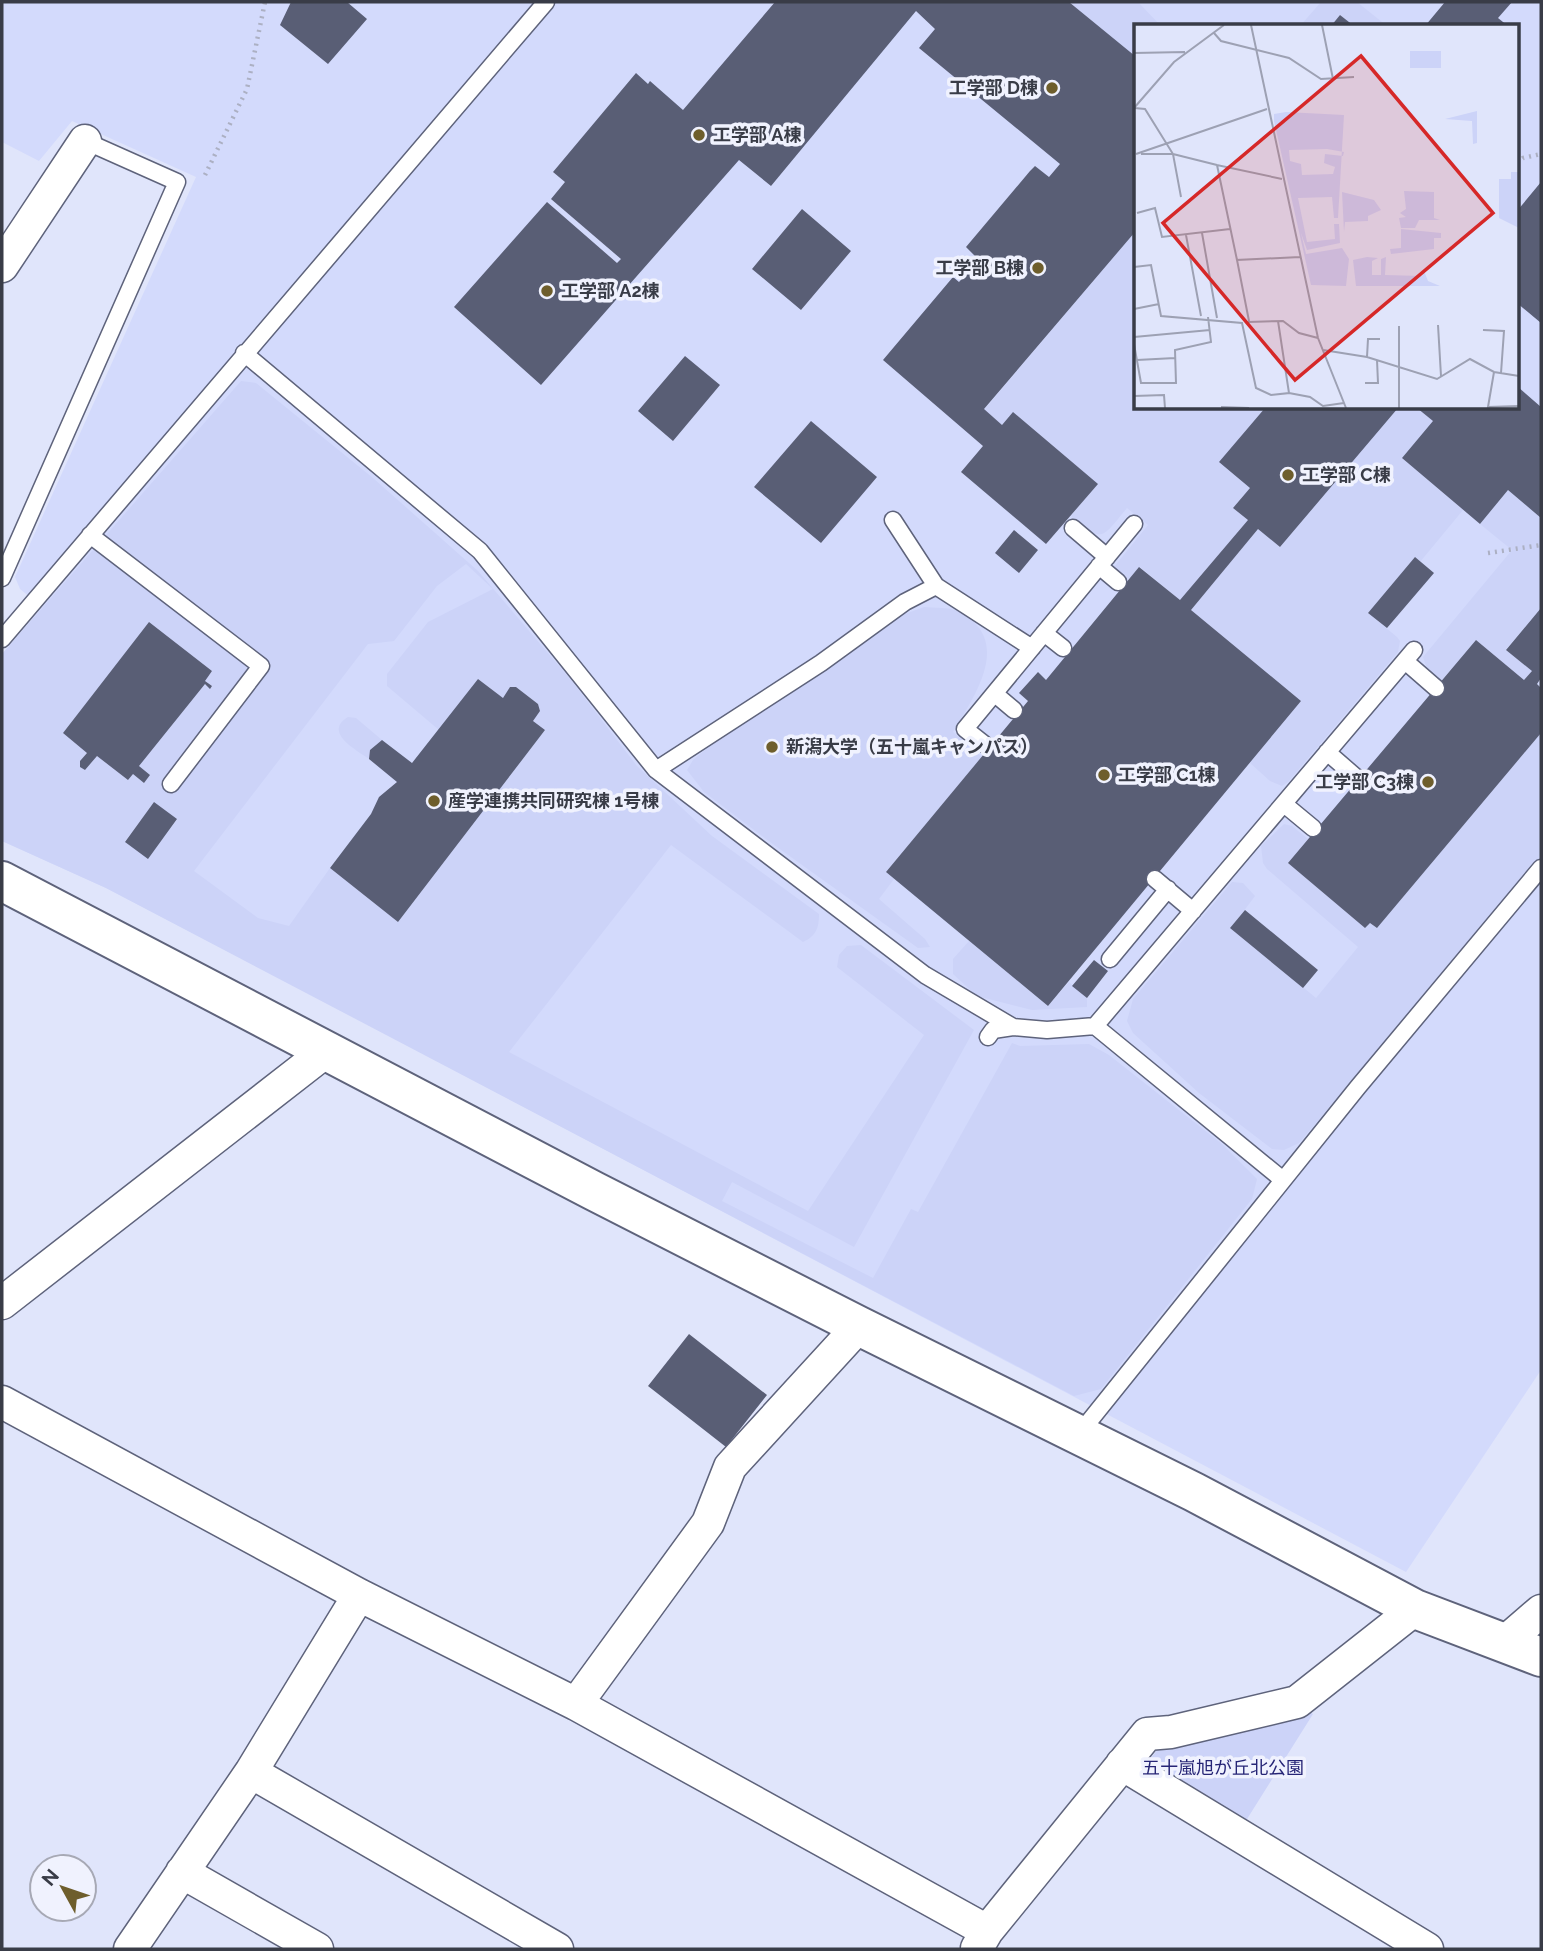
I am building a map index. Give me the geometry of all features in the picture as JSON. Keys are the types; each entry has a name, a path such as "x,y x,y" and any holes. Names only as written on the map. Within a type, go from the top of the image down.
{"street":[{"path":"2,266 85,141"},
{"path":"2,881 859,1326 1079,1434 1415,1609 1541,1657"},
{"path":"2,1303 326,1051"},
{"path":"576,1704 708,1523 730,1467 859,1326"},
{"path":"2,1402 359,1595 576,1704 982,1940 1147,1734 1171,1732 1297,1702 1415,1609"},
{"path":"130,1949 251,1772 359,1595"},
{"path":"1505,1642 1541,1611"},
{"path":"1122,1764 1427,1949"},
{"path":"251,1772 557,1949"},
{"path":"182,1872 317,1949"}],"lane":[{"path":"2,639 546,2"},
{"path":"2,578 177,182 85,141"},
{"path":"244,353 480,551 656,769 925,975 1013,1027"},
{"path":"893,520 936,586 1032,648"},
{"path":"984,744 965,729 1134,524"},
{"path":"1073,528 1118,582"},
{"path":"90,536 261,666 171,784"},
{"path":"656,769 821,663 905,602 936,586"},
{"path":"1044,633 1063,648"},
{"path":"1095,1026 1409,655 1436,688"},
{"path":"995,694 1014,709"},
{"path":"1327,752 1358,779"},
{"path":"1283,804 1313,828"},
{"path":"1079,1434 1283,1180 1541,868"},
{"path":"1110,959 1161,884 1193,911"},
{"path":"988,1037 993,1030 1013,1027 1048,1030 1095,1026 1283,1180"}],"path":[{"path":"1518,162 1523,158 1541,154"},
{"path":"1488,553 1541,545"}],"shaded area":[{"name":"新潟大学（五十嵐キャンパス）","path":"2,2 1541,2 1541,1370 1406,1572 306,992 106,888 2,841 2,654 42,607 20,589 15,577 196,177 72,121 39,161 2,142"}],"green space":[{"path":"1069,2 1138,2 1159,24 1134,24 1134,55"},
{"path":"1321,2 1357,2 1384,24 1351,24 1340,15 1333,24 1302,24"},
{"path":"1134,233 1134,410 1263,410 1220,462 1250,488 1233,508 1248,520 1180,600 1140,567 1129,579 1114,567 1148,525 1127,508 1106,532 1096,534 1090,531 1071,516 1097,484 1013,413 1002,425 984,410"},
{"path":"241,381 256,383 373,478 478,571 571,680 637,766 712,836 819,914 816,931 803,942 671,845 509,1052 808,1211 924,1035 837,967 839,955 847,946 861,945 974,1030 854,1247 732,1182 722,1201 873,1278 911,1209 918,1212 1012,1043 1020,1046 1089,1044 1109,1055 1222,1144 1257,1179 1252,1199 1101,1389 1074,1396 106,888 2,841 2,654","holes":["466,564 493,589 428,622 387,674 387,686 439,730 478,679 503,698 510,688 516,687 538,704 540,711 533,721 545,730 398,922 330,868 289,926 258,918 194,871 368,644 394,641 437,586","149,623 212,671 205,681 212,687 205,684 139,766 150,775 144,783 133,774 128,780 97,756 85,770 80,761 87,752 63,733","154,803 177,820 148,858 125,841"]},
{"path":"1396,410 1419,410 1433,421 1402,458 1463,510 1420,562 1368,613 1397,637 1400,641 1398,652 1282,786 1270,781 1250,763 1301,701 1191,610 1258,529 1280,547"},
{"path":"1508,490 1541,518 1541,608 1506,649 1532,671 1524,680 1476,640 1441,681 1427,669 1423,657 1512,550 1480,524"},
{"path":"924,607 954,610 974,623 984,637 987,652 979,685 953,732 982,757 886,872 894,879 879,899 925,939 930,947 918,948 704,792 687,770 693,760 721,737 891,619"},
{"path":"348,717 356,718 382,740 370,750 369,759 340,734 341,723"},
{"path":"1541,733 1541,857 1299,1143 1284,1150 1272,1149 1199,1093 1133,1033 1127,1021 1133,999 1232,882 1243,883 1255,896 1231,928 1316,998 1358,947 1267,869 1263,863 1261,846 1284,824 1292,826 1308,839 1288,863 1365,928 1370,923 1377,928"},
{"path":"969,941 1048,1006 1069,982 1087,998 1087,1007 1032,1010 977,996 953,974 953,959"},
{"name":"五十嵐旭が丘北公園","path":"1291,1702 1313,1714 1237,1835 1141,1771 1171,1732"}],"building":[{"path":"291,2 347,2 367,19 328,64 280,25"},
{"path":"775,2 1069,2 1134,55 1134,233 984,409 1002,425 1013,412 1098,484 1046,544 961,472 983,446 883,360 953,277 959,282 979,260 966,247 1030,171 1035,166 1049,177 1060,164 919,48 935,29 916,11 771,186 739,160 541,385 454,307 547,202 617,263 621,259 551,199 565,182 553,172 636,73 648,84 650,81 683,110"},
{"path":"1445,2 1512,2 1498,18 1506,24 1427,24"},
{"path":"1340,15 1351,24 1333,24"},
{"path":"1541,182 1541,323 1518,304 1518,210"},
{"path":"802,209 851,251 801,310 752,269"},
{"path":"685,356 720,385 673,441 638,411"},
{"path":"1518,387 1541,407 1541,518 1508,490 1480,524 1402,458 1433,421 1419,410 1518,410"},
{"name":"工学部 C1棟","path":"1263,410 1396,410 1280,547 1258,529 1191,610 1301,701 1048,1006 886,872 1028,701 1019,693 1038,672 1046,680 1139,567 1180,600 1248,520 1233,508 1250,488 1219,462"},
{"path":"811,421 877,477 821,543 754,487"},
{"path":"1014,530 1038,550 1019,573 995,553"},
{"path":"1415,557 1434,573 1387,628 1368,613"},
{"name":"工学部 C3棟","path":"1541,608 1541,678 1537,684 1541,688 1541,733 1377,928 1370,923 1365,928 1288,863 1476,640 1524,680 1532,671 1506,650"},
{"path":"149,622 212,671 205,681 212,686 210,689 205,684 139,766 150,775 144,783 133,774 128,780 97,756 85,770 80,767 80,761 87,753 63,733"},
{"name":"産学連携共同研究棟 1号棟","path":"478,679 503,698 510,687 516,687 538,704 540,711 533,721 545,730 398,922 330,868 371,814 379,797 397,782 369,759 370,750 382,740 412,763"},
{"path":"154,802 177,819 148,859 125,842"},
{"path":"1245,910 1318,970 1303,988 1230,928"},
{"path":"1094,960 1108,971 1087,998 1072,986"},
{"path":"689,1334 767,1395 726,1447 648,1386"}],"place":[{"name":"工学部 D棟","path":"1052,88"},
{"name":"工学部 A棟","path":"699,135"},
{"name":"工学部 B棟","path":"1038,268"},
{"name":"工学部 A2棟","path":"547,291"},
{"name":"工学部 C棟","path":"1288,475"},
{"name":"新潟大学（五十嵐キャンパス）","path":"772,747"},
{"name":"工学部 C1棟","path":"1104,775"},
{"name":"工学部 C3棟","path":"1428,782"},
{"name":"産学連携共同研究棟 1号棟","path":"434,801"}]}
